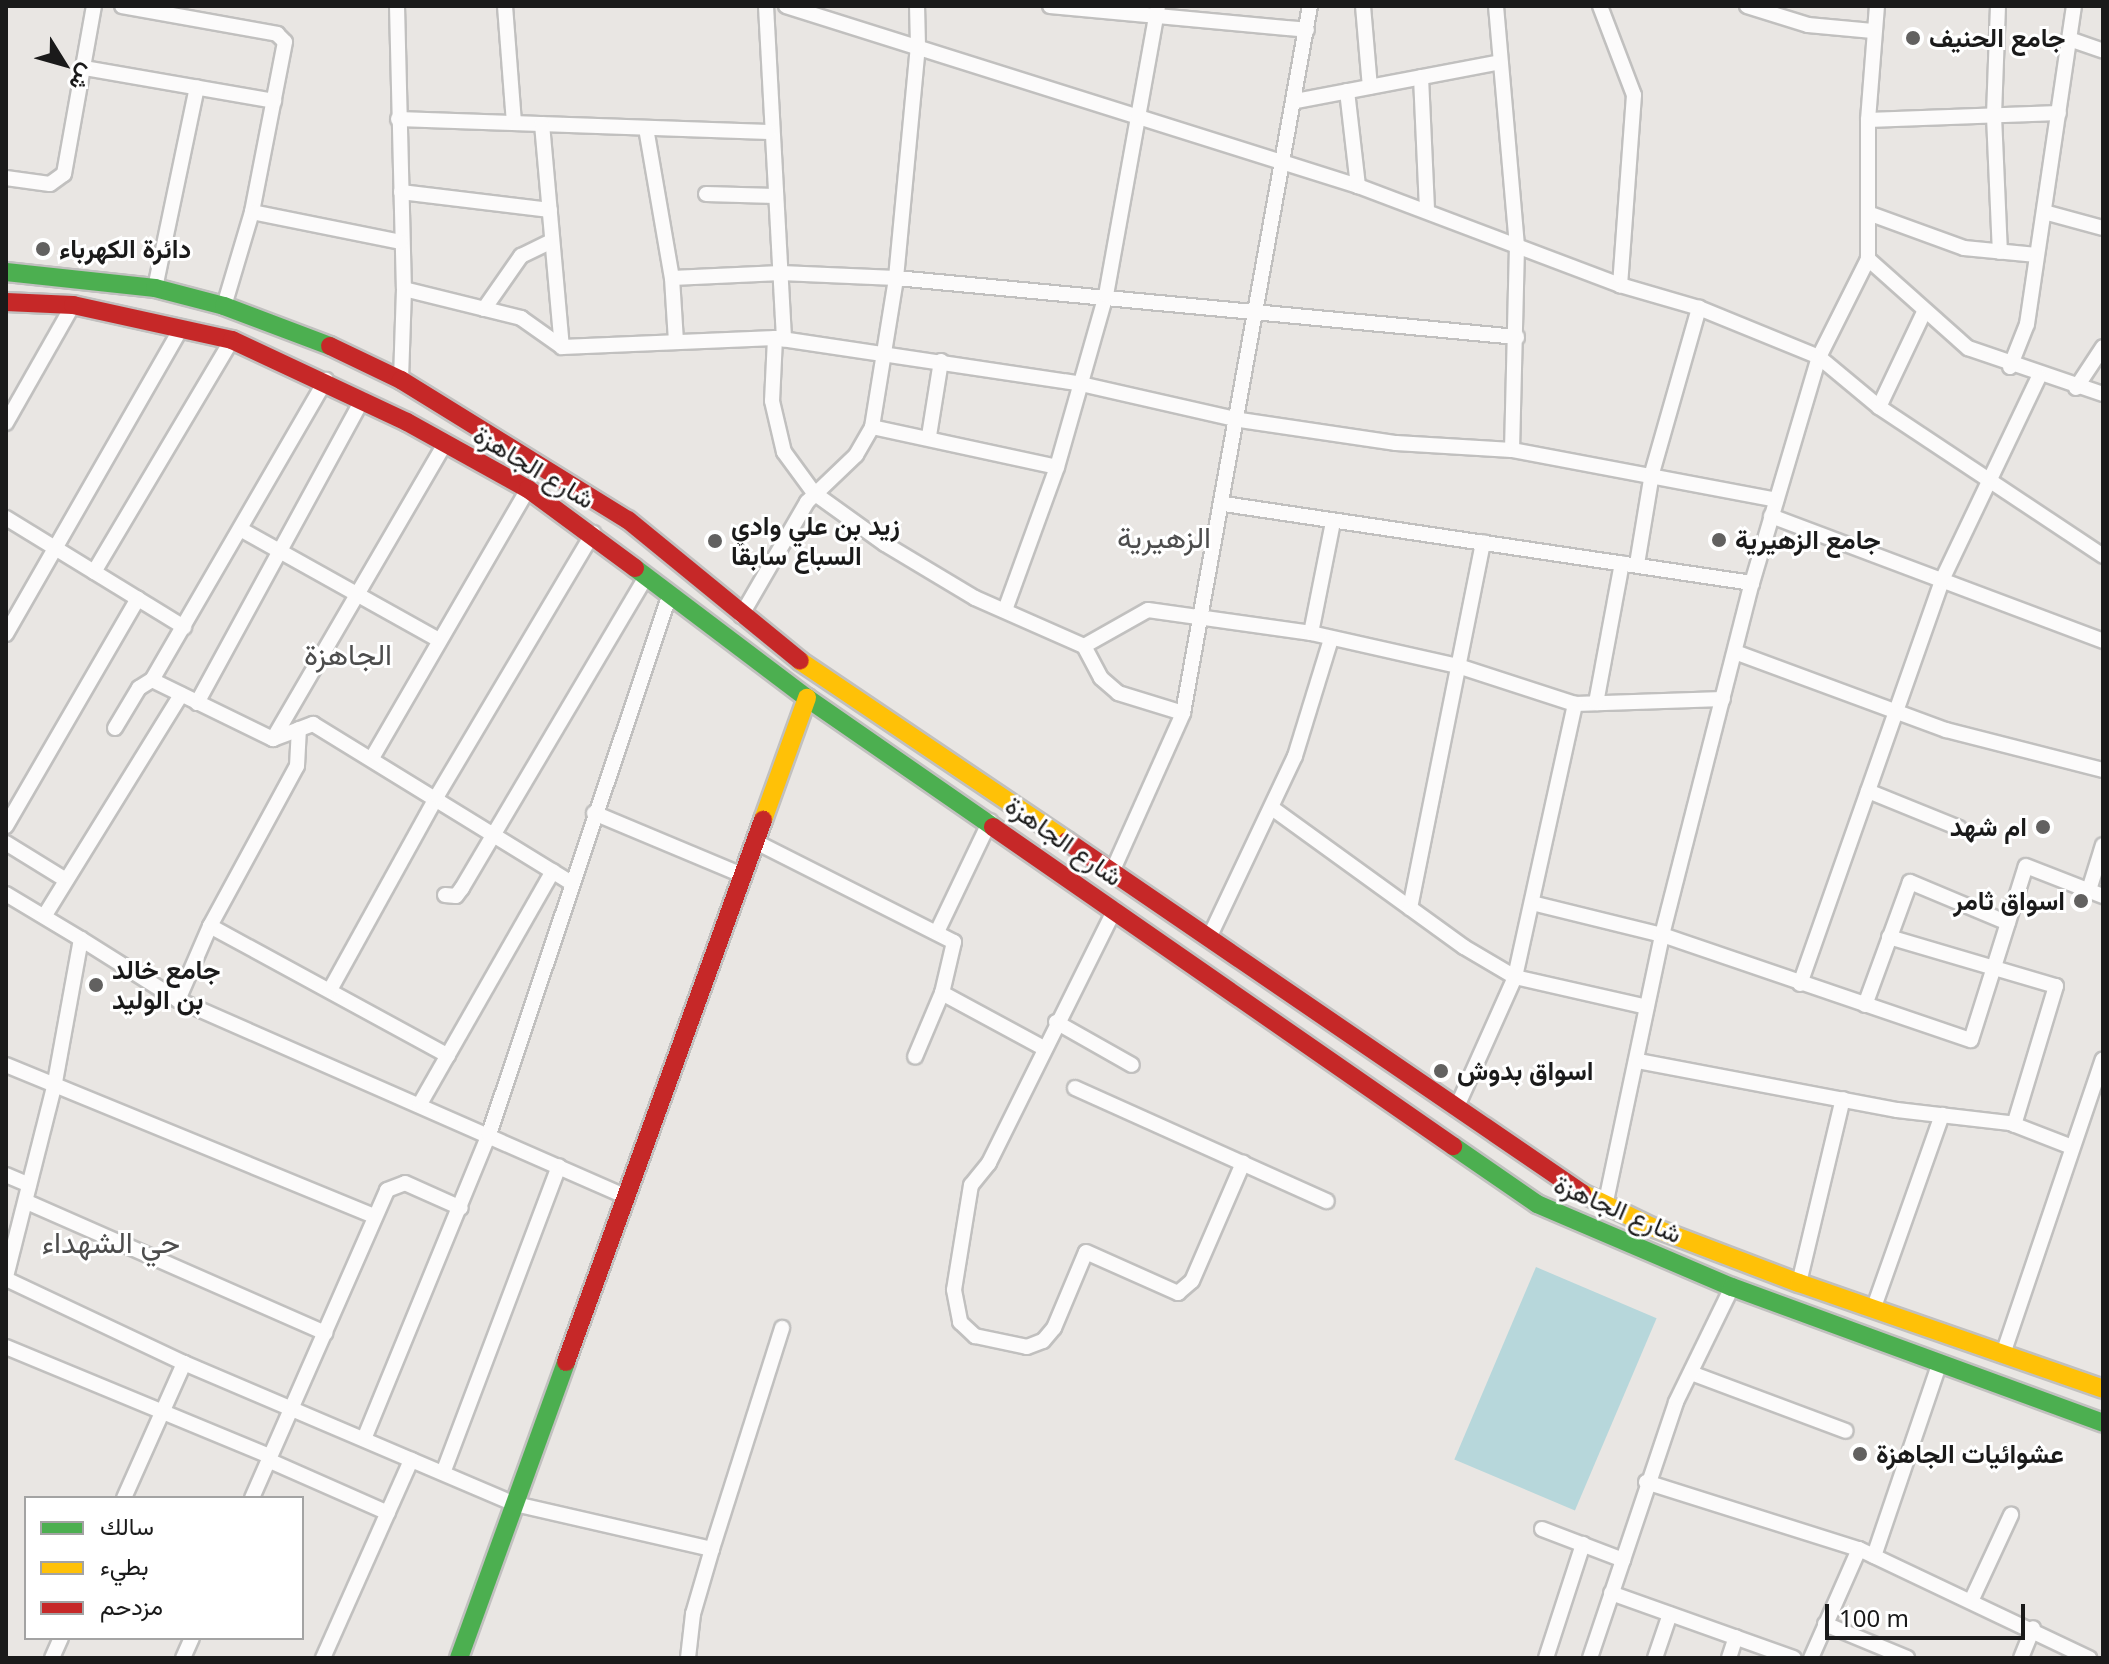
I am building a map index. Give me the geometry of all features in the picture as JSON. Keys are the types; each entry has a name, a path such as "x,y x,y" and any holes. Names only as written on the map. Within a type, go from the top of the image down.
{"street":[{"path":"6,178 50,184 64,174 94,6"},
{"path":"397,6 404,289 401,380"},
{"path":"505,6 514,123"},
{"path":"766,6 769,132 781,273 780,339 772,401 784,452 814,493 885,544 1005,610 1084,646 1101,678 1118,693 1183,713"},
{"path":"786,6 918,46 1139,120 1358,186 1620,285 1699,308 1819,357 1879,407 2103,556"},
{"path":"741,616 782,538 814,493 856,455 872,427 896,278 918,46 917,6"},
{"path":"1050,6 1158,10 1307,30"},
{"path":"1112,872 1183,713 1240,420 1310,6"},
{"path":"1363,6 1370,87"},
{"path":"1496,6 1517,246 1512,450"},
{"path":"1600,6 1634,95 1620,285"},
{"path":"1747,6 1808,25 1873,31"},
{"path":"1605,1206 1638,1061 1662,935 1752,583 1819,357 1868,259 1868,120 1877,6"},
{"path":"1998,6 1994,116 2000,252"},
{"path":"2010,367 2027,324 2074,6"},
{"path":"131,7 277,34 285,42 252,212 224,306"},
{"path":"1005,610 1057,467 1106,295 1158,10"},
{"path":"2069,39 2103,51"},
{"path":"1296,101 1500,62"},
{"path":"85,68 274,101"},
{"path":"1421,77 1427,210"},
{"path":"155,288 197,87"},
{"path":"1347,91 1358,186"},
{"path":"1868,120 2059,113"},
{"path":"398,119 769,132"},
{"path":"542,124 562,347"},
{"path":"646,128 672,278 676,342"},
{"path":"401,192 550,210"},
{"path":"706,194 775,196"},
{"path":"252,212 401,242"},
{"path":"2044,212 2103,228"},
{"path":"1868,213 1964,248 2037,255"},
{"path":"484,309 521,256 552,241"},
{"path":"1868,259 1968,348 2039,377 2103,394"},
{"name":"شارع الجاهزة","path":"6,272 155,288 224,306 262,319 401,380 628,520 741,616 817,675 1004,797 1456,1109 1605,1206 1799,1283 2103,1389"},
{"path":"672,278 781,273 896,278 1106,295 1517,337"},
{"path":"404,289 521,318 562,347 780,339 1081,384 1240,420 1396,443 1512,450 1652,473 1776,500"},
{"name":"شارع الجاهزة","path":"6,302 73,305 232,340 363,399 528,489 593,533 669,597 807,698 990,821 1537,1204 1732,1287 2103,1423"},
{"path":"6,423 73,305"},
{"path":"1596,703 1652,473 1699,308"},
{"path":"1879,407 1925,310"},
{"path":"254,348 262,319"},
{"path":"6,634 181,328"},
{"path":"94,572 232,340"},
{"path":"2076,388 2103,347"},
{"path":"929,436 941,361"},
{"path":"1800,984 1942,580 2039,377"},
{"path":"115,728 139,688 152,680 242,530 326,380"},
{"path":"197,703 363,399"},
{"path":"872,427 929,436 1057,467"},
{"path":"273,739 355,592 445,443"},
{"path":"503,475 516,451"},
{"path":"372,758 528,489"},
{"path":"1224,504 1752,583"},
{"path":"1771,516 2103,641"},
{"path":"6,518 184,627"},
{"path":"1311,633 1333,522"},
{"path":"242,530 439,640"},
{"path":"330,990 437,796 593,533"},
{"path":"1410,908 1483,542"},
{"path":"445,895 456,896 462,888 646,577"},
{"path":"364,1439 489,1134 570,882 669,597"},
{"path":"6,826 138,598"},
{"path":"1084,646 1148,610 1311,633 1458,666 1575,704 1723,699"},
{"path":"1209,938 1295,756 1331,639"},
{"path":"1735,652 1896,713 2102,768"},
{"path":"152,680 273,739 313,724 437,796 570,882"},
{"path":"45,915 181,695"},
{"path":"459,1658 807,698"},
{"path":"1456,1109 1515,977 1575,704"},
{"path":"178,1000 210,926 297,766 299,729"},
{"path":"1868,791 1959,828"},
{"path":"937,932 1004,797"},
{"path":"1272,808 1410,908 1515,977 1647,1007"},
{"path":"594,813 742,875"},
{"path":"754,841 937,932 954,948 942,993 915,1057"},
{"path":"6,843 66,880"},
{"path":"1532,903 1662,935 1971,1040 2026,866 2096,893 2103,845"},
{"path":"420,1104 553,871"},
{"path":"1865,1005 1910,882 2008,923"},
{"path":"6,894 45,915 178,1000 625,1196"},
{"path":"1115,909 1042,1047 989,1163 971,1185 954,1290 960,1322 975,1336 1027,1347 1043,1341 1054,1328 1086,1252 1178,1293 1192,1281 1243,1163"},
{"path":"210,926 448,1056"},
{"path":"1889,937 2056,986 2014,1125"},
{"path":"81,939 54,1087 6,1278 184,1363 515,1504 712,1549"},
{"path":"942,993 1042,1047"},
{"path":"1056,1022 1132,1065"},
{"path":"2003,1354 2103,1059"},
{"path":"1638,1061 1843,1099 2014,1125 2072,1147"},
{"path":"6,1065 375,1216"},
{"path":"1075,1088 1327,1201"},
{"path":"1799,1283 1843,1099"},
{"path":"1874,1307 1942,1115"},
{"path":"443,1473 559,1166"},
{"path":"6,1175 29,1185"},
{"path":"253,1496 387,1190 399,1183 461,1208"},
{"path":"27,1202 325,1333"},
{"path":"1590,1658 1646,1482 1691,1373 1732,1287"},
{"path":"688,1658 693,1614 782,1328"},
{"path":"6,1347 269,1458 388,1513"},
{"path":"1874,1556 1940,1362"},
{"path":"125,1496 184,1363"},
{"path":"1691,1373 1846,1431"},
{"path":"323,1658 411,1460"},
{"path":"1646,1482 1859,1549 1972,1599 2089,1658"},
{"path":"1972,1599 2011,1515"},
{"path":"1542,1529 1623,1560"},
{"path":"1546,1658 1583,1544"},
{"path":"1811,1658 1859,1549"},
{"path":"1611,1593 1794,1658"},
{"path":"1655,1658 1670,1614"},
{"path":"1825,1624 1907,1658"},
{"path":"2021,1658 2033,1628"},
{"path":"1729,1658 1736,1637"}],"water":[{"path":"1536,1267 1657,1318 1575,1511 1454,1459"}],"traffic: fast":[{"path":"6,272 155,288 224,306 330,346"},
{"path":"635,568 807,698 993,827"},
{"path":"1453,1146 1537,1204 1732,1287 2103,1423"},
{"path":"459,1658 566,1362"}],"traffic: slow":[{"path":"800,661 1067,841"},
{"path":"763,820 807,698"},
{"path":"1582,1193 1652,1227 1799,1283 2103,1389"}],"traffic: jam":[{"path":"6,302 73,305 232,340 407,422 528,489 635,568"},
{"path":"330,346 401,380 628,520 800,661"},
{"path":"566,1362 763,820"},
{"path":"993,827 1453,1146"},
{"path":"1067,841 1582,1193"}],"place":[{"name":"جامع الحنيف","path":"1913,38"},
{"name":"دائرة الكهرباء","path":"43,249"},
{"name":"جامع الزهيرية","path":"1719,540"},
{"name":"زيد بن علي وادي السباع سابقا","path":"715,541"},
{"name":"ام شهد","path":"2043,827"},
{"name":"اسواق ثامر","path":"2081,901"},
{"name":"جامع خالد بن الوليد","path":"96,985"},
{"name":"اسواق بدوش","path":"1441,1071"},
{"name":"عشوائيات الجاهزة","path":"1860,1454"}],"district":[{"name":"الزهيرية","path":"1164,537"},
{"name":"الجاهزة","path":"348,654"},
{"name":"حي الشهداء","path":"111,1242"}]}
